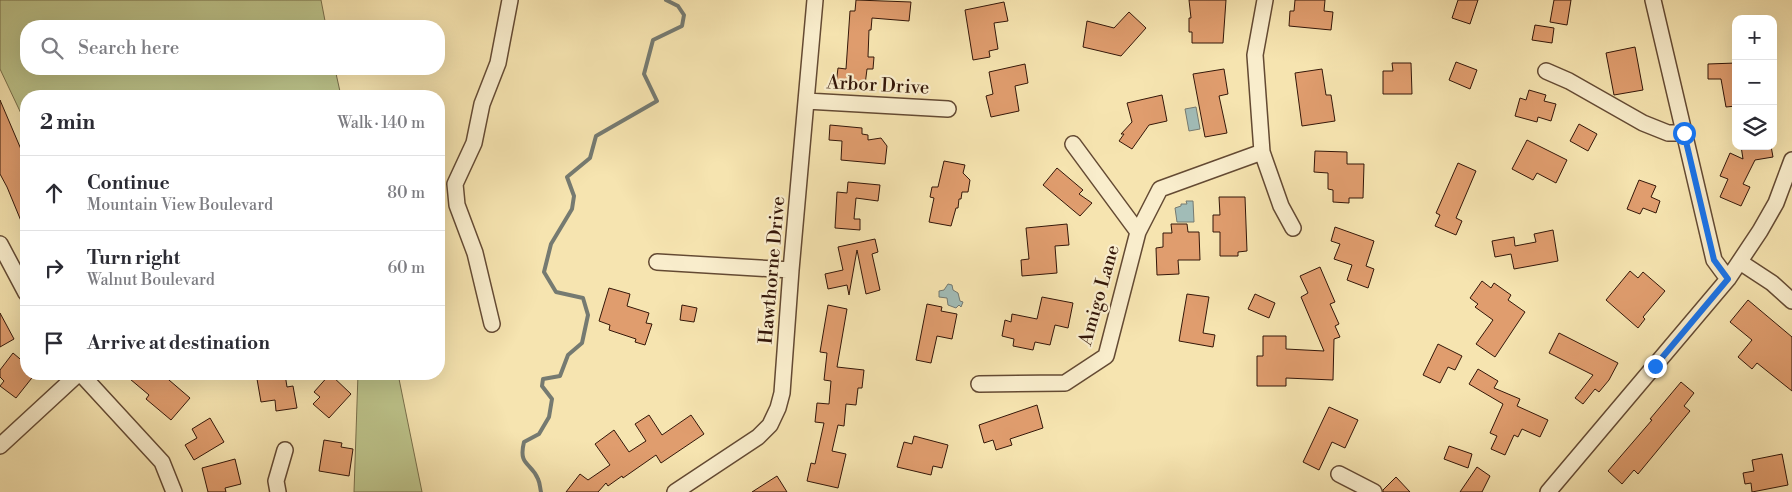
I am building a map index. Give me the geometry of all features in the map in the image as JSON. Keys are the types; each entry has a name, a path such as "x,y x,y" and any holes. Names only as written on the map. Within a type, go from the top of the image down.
{"street":[{"path":"492,324 475,253 457,205 455,184 474,143 482,104 498,63 510,0"},
{"name":"Hawthorne Drive","path":"676,492 758,437 770,425 778,408 782,393 815,0"},
{"path":"1265,0 1255,55 1262,152 1281,206 1293,228"},
{"path":"1653,0 1714,260 1728,279"},
{"path":"1546,71 1569,81 1643,123 1668,133 1684,133"},
{"name":"Arbor Drive","path":"806,101 948,109"},
{"name":"Amigo Lane","path":"1073,144 1138,232"},
{"name":"Amigo Lane","path":"979,384 1065,383 1106,356 1138,232 1160,189 1262,152"},
{"path":"1548,492 1728,279 1776,203 1792,160"},
{"path":"0,244 20,282"},
{"path":"657,262 791,270"},
{"path":"1740,262 1772,283 1792,301"},
{"path":"0,446 72,380"},
{"path":"85,380 162,462 174,492"},
{"path":"278,492 276,481 285,450"},
{"path":"1340,474 1374,492"}],"green space":[{"path":"0,0 321,0 325,20 20,20 20,75 336,75 340,90 20,90 20,111 0,69"},
{"path":"358,380 399,380 422,492 354,492"}],"water":[{"path":"1196,107 1200,129 1189,131 1185,109"},
{"path":"1186,201 1193,201 1194,222 1177,222 1175,208 1181,206 1181,204 1187,204"},
{"path":"948,284 952,285 953,290 958,293 960,301 963,302 961,307 959,305 956,308 948,305 947,298 939,297 939,291 944,290"}],"building":[{"path":"856,0 911,2 909,21 872,18 871,30 869,30 868,57 874,57 873,69 867,69 865,85 836,84 838,68 846,69 850,11 855,11"},
{"path":"1189,0 1226,0 1223,43 1192,43 1192,32 1189,32 1189,18 1191,18"},
{"path":"1295,0 1325,0 1324,11 1333,12 1331,30 1289,26 1290,11 1294,11"},
{"path":"1458,0 1478,0 1470,24 1452,18"},
{"path":"1554,0 1571,0 1567,25 1550,22"},
{"path":"1004,2 1008,21 994,23 998,49 989,51 990,57 973,60 965,10"},
{"path":"1129,12 1146,28 1121,56 1083,47 1087,21 1114,28"},
{"path":"1535,25 1554,28 1552,43 1532,40"},
{"path":"1635,47 1643,90 1614,95 1606,53"},
{"path":"1456,62 1477,70 1470,89 1449,80"},
{"path":"1392,63 1411,63 1412,94 1383,94 1383,71 1393,71"},
{"path":"1732,63 1732,106 1726,107 1721,79 1708,79 1708,64"},
{"path":"1025,64 1028,83 1015,86 1019,111 991,117 986,96 993,94 989,72"},
{"path":"1224,69 1228,94 1219,96 1227,133 1205,137 1193,74"},
{"path":"1322,69 1326,95 1331,95 1335,121 1302,126 1295,73"},
{"path":"1529,90 1546,95 1544,101 1556,104 1551,121 1538,117 1537,122 1515,116 1520,98 1526,100"},
{"path":"1162,95 1167,121 1149,125 1132,149 1119,141 1124,134 1121,134 1132,122 1127,103"},
{"path":"0,100 20,147 20,218 0,174"},
{"path":"1579,124 1597,134 1588,151 1570,141"},
{"path":"830,125 862,128 862,134 868,135 868,140 881,138 887,146 885,164 841,160 842,141 829,140"},
{"path":"1527,140 1567,160 1556,183 1537,173 1533,180 1512,169"},
{"path":"1742,150 1772,150 1773,157 1755,160 1743,184 1750,187 1741,206 1720,197 1728,179 1720,176 1730,153 1743,159"},
{"path":"1315,151 1347,152 1347,164 1364,164 1363,198 1349,198 1349,203 1333,202 1333,190 1328,189 1328,173 1314,172"},
{"path":"944,161 965,165 963,173 970,180 968,192 962,192 961,199 959,199 958,208 956,208 951,226 929,222 934,198 930,197 932,187 938,187"},
{"path":"1458,163 1476,171 1456,218 1462,221 1456,235 1435,226 1440,215 1436,213"},
{"path":"1057,168 1083,190 1079,194 1092,203 1080,216 1043,185"},
{"path":"1639,180 1656,186 1651,197 1660,201 1656,213 1643,208 1640,214 1627,209"},
{"path":"848,182 880,185 878,201 856,198 854,219 860,219 860,230 835,228 837,192 847,193"},
{"path":"1219,197 1245,197 1247,251 1238,252 1238,256 1220,256 1220,232 1213,232 1213,215 1220,215"},
{"path":"1067,224 1069,245 1055,246 1057,273 1022,276 1021,260 1029,259 1026,228"},
{"path":"1171,224 1187,224 1188,232 1199,232 1200,260 1178,260 1179,274 1157,275 1156,248 1163,247 1163,233 1172,233"},
{"path":"1335,227 1374,241 1366,266 1374,269 1368,288 1347,280 1352,265 1334,259 1340,244 1331,241"},
{"path":"1553,230 1558,261 1514,269 1511,254 1495,257 1492,241 1514,237 1515,246 1536,242 1534,234"},
{"path":"875,239 878,252 872,254 880,290 866,294 857,250 849,295 847,285 828,289 825,274 843,270 838,247"},
{"path":"1320,267 1335,302 1330,304 1339,324 1335,326 1340,337 1334,339 1333,380 1286,378 1286,386 1257,386 1257,356 1263,356 1263,336 1286,336 1286,349 1324,351 1301,297 1308,293 1300,276"},
{"path":"1630,271 1638,278 1643,272 1665,291 1643,317 1645,319 1638,328 1606,300"},
{"path":"1482,281 1491,288 1494,283 1511,295 1508,300 1525,312 1495,357 1476,344 1493,320 1475,307 1478,304 1470,298"},
{"path":"609,288 630,294 627,306 649,313 646,323 652,324 645,345 635,342 636,339 609,330 610,325 599,321"},
{"path":"1187,294 1209,297 1203,333 1215,335 1213,347 1179,341"},
{"path":"1255,294 1275,303 1269,318 1248,309"},
{"path":"1042,297 1073,303 1068,328 1055,325 1050,345 1035,342 1033,350 1013,346 1014,339 1002,336 1005,320 1011,322 1012,314 1037,319"},
{"path":"1748,300 1792,337 1792,391 1757,363 1752,369 1738,357 1752,340 1730,322"},
{"path":"927,304 942,307 941,311 957,314 952,339 937,336 931,363 916,360"},
{"path":"682,305 697,308 694,322 680,320"},
{"path":"828,305 847,309 837,367 864,370 862,388 858,388 856,405 846,404 844,426 838,425 832,451 846,454 838,488 807,481 811,463 815,464 824,423 815,422 817,403 829,404 831,381 824,380 827,353 820,352"},
{"path":"0,313 14,339 0,347"},
{"path":"1559,333 1618,363 1609,380 1599,392 1595,389 1583,404 1575,398 1593,375 1549,353"},
{"path":"1438,344 1462,356 1455,370 1448,367 1440,383 1423,375"},
{"path":"13,353 20,359 20,380 30,380 16,398 0,386 4,381 0,377 0,370"},
{"path":"1478,369 1498,381 1494,388 1520,399 1517,406 1548,420 1540,437 1522,429 1518,437 1514,435 1505,455 1491,449 1497,436 1490,433 1503,404 1469,384"},
{"path":"131,380 169,380 190,398 171,420 146,399 149,395"},
{"path":"257,380 286,380 287,387 293,386 297,408 276,411 275,400 261,402"},
{"path":"325,380 336,380 351,394 329,418 313,404 320,397 314,392"},
{"path":"1681,382 1694,393 1684,406 1690,411 1638,474 1634,470 1622,484 1608,471 1652,420 1650,419"},
{"path":"1037,405 1043,428 1010,439 1012,445 996,450 993,440 984,443 979,425"},
{"path":"1329,407 1358,420 1345,448 1332,442 1319,470 1303,462"},
{"path":"649,415 662,435 691,415 704,434 661,463 656,455 623,478 622,476 608,486 606,483 598,492 566,492 580,474 588,480 610,465 595,444 614,430 629,452 646,441 635,424"},
{"path":"210,418 224,442 194,460 185,445 197,438 192,429"},
{"path":"914,436 948,445 942,468 933,466 931,475 897,467 904,442 912,444"},
{"path":"324,440 342,443 341,447 353,449 349,476 319,471"},
{"path":"1449,446 1472,454 1468,468 1444,459"},
{"path":"1782,454 1788,485 1752,492 1751,483 1745,484 1743,473 1754,471 1752,460"},
{"path":"235,459 241,484 225,488 226,492 208,492 202,468"},
{"path":"1477,467 1490,476 1482,492 1460,492"},
{"path":"777,476 787,492 752,492"},
{"path":"1396,477 1410,492 1383,492"}],"waterway":[{"path":"541,492 539,481 524,460 524,442 539,434 549,417 552,399 542,386 543,379 560,376 568,355 582,343 588,315 583,298 556,292 544,272 551,244 572,209 574,196 567,177 590,158 596,136 657,101 644,74 653,40 682,26 684,15 678,6 666,0"}],"route":[{"path":"1655,366 1728,279 1714,260 1684,133"}]}
